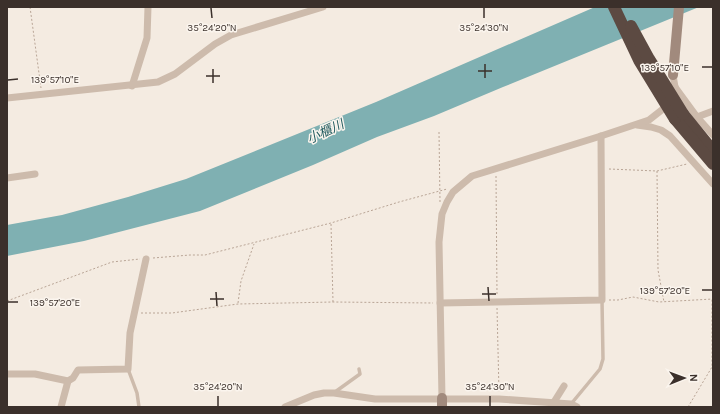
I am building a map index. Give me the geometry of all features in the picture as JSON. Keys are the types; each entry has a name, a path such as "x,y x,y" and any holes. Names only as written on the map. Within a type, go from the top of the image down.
{"highway":[{"path":"614,7 639,60 713,164"},
{"path":"623,7 679,116 713,151"}],"street":[{"path":"132,86 147,38 148,7"},
{"path":"7,98 155,83 166,79 188,65 219,41 235,33 323,7"},
{"path":"442,403 438,242 441,220 445,207 453,192 472,176 635,125 649,120 663,109 674,93 675,87 673,74 679,7"},
{"path":"675,87 697,117 713,135"},
{"path":"697,117 713,111"},
{"path":"635,125 661,130 670,136 713,184"},
{"path":"440,303 602,300 601,136"},
{"path":"7,178 35,174"},
{"path":"61,407 68,381 73,378 78,370 128,369 130,333 146,259"},
{"path":"7,374 35,374 68,381"},
{"path":"554,402 564,386"},
{"path":"285,407 314,395 334,393 375,399 442,403 499,399 554,402 574,406"}],"lane":[{"path":"574,406 602,364 602,300"},
{"path":"128,369 137,394 139,407"},
{"path":"334,393 360,374 359,369"}],"path":[{"path":"30,7 42,94"},
{"path":"439,132 440,206"},
{"path":"601,169 657,170 693,162"},
{"path":"496,169 499,399"},
{"path":"657,170 658,270 664,302"},
{"path":"7,302 112,262 205,255 254,244 331,223 447,189"},
{"path":"331,223 333,302"},
{"path":"238,304 241,281 254,244"},
{"path":"602,300 618,300 633,296 659,302 712,299 712,367 688,407"},
{"path":"135,313 172,314 238,304 333,302 440,303"}],"water":[{"name":"小櫃川","path":"595,7 699,7 434,116 377,137 200,211 84,241 7,256 7,225 62,215 186,179 376,102"}]}
